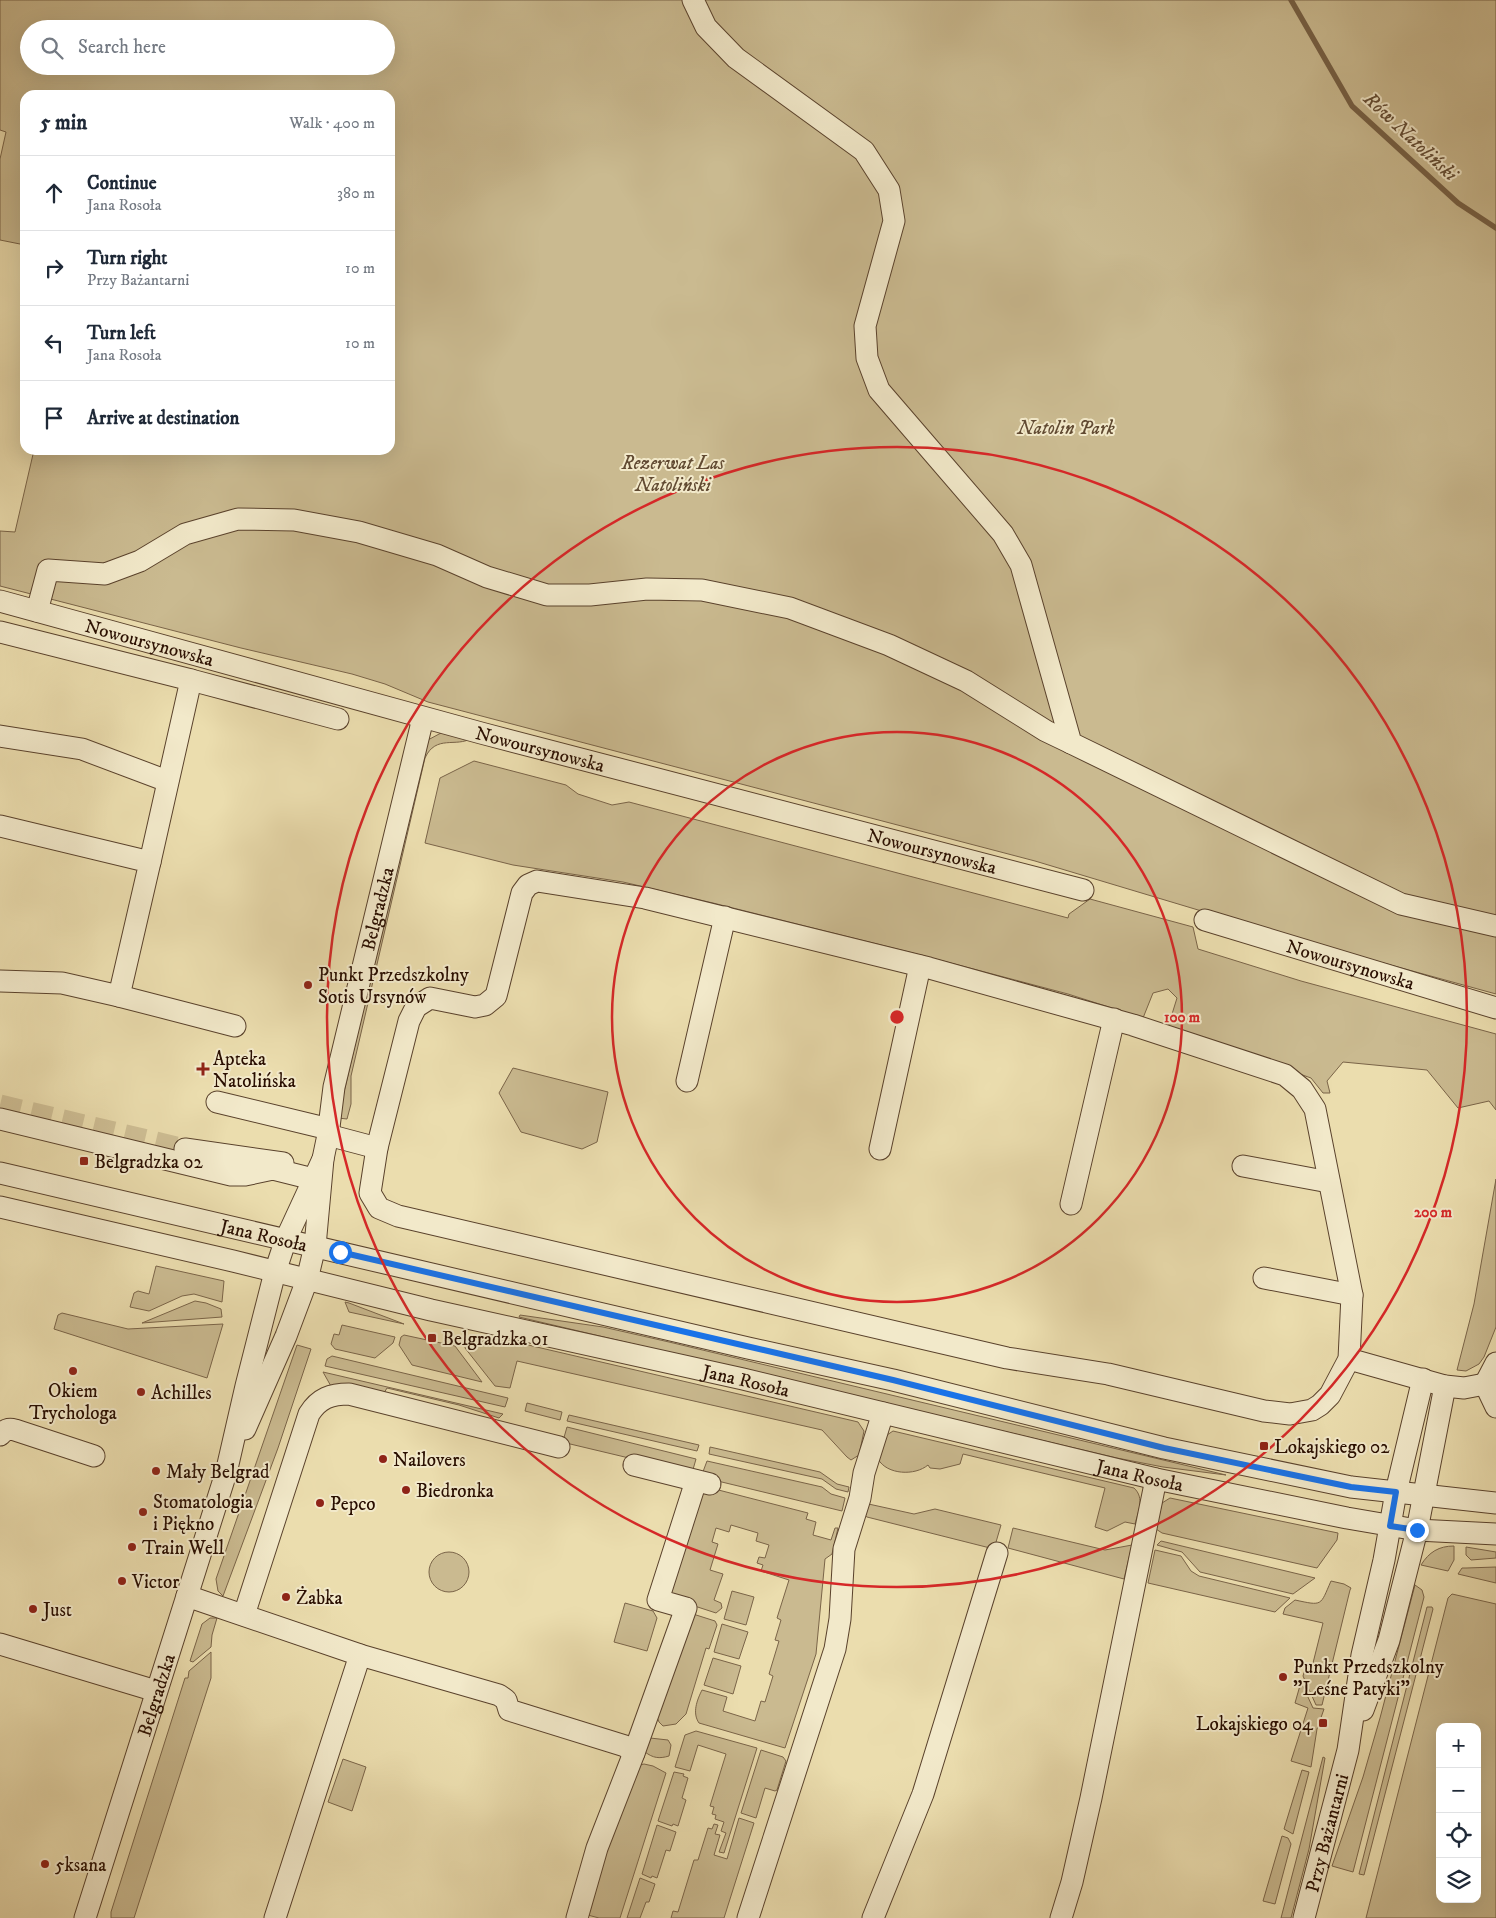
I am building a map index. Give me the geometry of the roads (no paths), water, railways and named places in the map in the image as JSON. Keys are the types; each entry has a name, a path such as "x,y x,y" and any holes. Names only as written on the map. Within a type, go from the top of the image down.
{"street":[{"path":"693,0 706,27 736,58 864,151 889,190 894,221 865,326 867,358 879,390 1003,534 1021,565 1071,743"},
{"path":"37,610 48,570 105,574 140,561 185,534 238,519 294,520 360,532 437,555 512,586 547,595 590,595 648,589 702,590 790,608 889,645 957,677 1046,731 1401,904 1496,926"},
{"name":"Nowoursynowska","path":"0,602 37,610 423,718 1083,890"},
{"path":"0,632 338,718"},
{"path":"119,996 191,680"},
{"name":"Belgradzka","path":"85,1918 226,1473 275,1272 286,1239 318,1169 328,1132 334,1087 423,718"},
{"path":"0,736 82,749 167,781"},
{"path":"0,826 150,862"},
{"path":"537,881 645,898 920,966 1114,1019 1285,1075 1302,1089 1315,1109 1352,1296 1349,1359 1330,1395 1320,1405 1312,1410 1290,1414 1264,1411 1108,1374 1007,1358 398,1216 379,1208 370,1193 377,1148 408,1021 416,1007 430,998 475,1007 485,1005 496,996 522,894 528,885 537,881"},
{"path":"687,1081 725,917"},
{"name":"Nowoursynowska","path":"1205,920 1496,1008"},
{"path":"880,1149 920,966"},
{"path":"0,981 62,983 235,1026"},
{"path":"1070,1204 1114,1019"},
{"path":"217,1102 328,1132 377,1148"},
{"path":"0,1119 231,1175 253,1166"},
{"path":"185,1149 253,1166 318,1169"},
{"path":"1244,1166 1328,1182"},
{"name":"Belgradzka","path":"226,1473 281,1349 306,1280 315,1246 318,1169"},
{"name":"Jana Rosoła","path":"0,1172 893,1380 1164,1448 1351,1487 1496,1504"},
{"name":"Jana Rosoła","path":"0,1207 431,1310 743,1379 1156,1479 1390,1526 1417,1530 1496,1534"},
{"path":"1264,1278 1352,1296"},
{"path":"1349,1359 1445,1386 1464,1388 1485,1384"},
{"path":"1485,1384 1496,1363"},
{"name":"Przy Bażantarni","path":"1348,1750 1362,1655 1396,1492 1423,1379"},
{"path":"1485,1384 1496,1407"},
{"name":"Przy Bażantarni","path":"1304,1918 1348,1750 1390,1640 1417,1530 1445,1386"},
{"path":"244,1616 309,1414 323,1399 332,1395 349,1394 559,1447"},
{"path":"748,1918 835,1648 840,1619 844,1549 860,1498 864,1473 883,1413"},
{"path":"0,1435 4,1430 15,1430 94,1456"},
{"path":"577,1918 595,1853 634,1753 686,1608 658,1600 703,1482 634,1464"},
{"path":"1062,1918 1072,1882 1090,1798 1156,1479"},
{"path":"873,1918 923,1794 997,1553"},
{"path":"187,1596 360,1654 499,1695 506,1700 509,1710 625,1746 634,1753"},
{"path":"0,1644 156,1691"},
{"path":"274,1918 360,1654"}],"waterway":[{"name":"Rów Natoliński","path":"1291,0 1352,106 1458,203 1496,228"}],"tunnel":[{"path":"0,1105 185,1149"}],"place":[{"name":"Punkt Przedszkolny Sotis Ursynów","path":"308,985"},
{"name":"Apteka Natolińska","path":"203,1069"},
{"name":"Belgradzka 02","path":"84,1161"},
{"name":"Belgradzka 01","path":"432,1338"},
{"name":"Okiem Trychologa","path":"73,1371"},
{"name":"Achilles","path":"141,1392"},
{"name":"Lokajskiego 02","path":"1264,1446"},
{"name":"Nailovers","path":"383,1459"},
{"name":"Mały Belgrad","path":"156,1471"},
{"name":"Biedronka","path":"406,1490"},
{"name":"Pepco","path":"320,1503"},
{"name":"Stomatologia i Piękno","path":"143,1512"},
{"name":"Train Well","path":"132,1547"},
{"name":"Victor","path":"122,1581"},
{"name":"Żabka","path":"286,1597"},
{"name":"Just","path":"33,1609"},
{"name":"Punkt Przedszkolny \"Leśne Patyki\"","path":"1283,1677"},
{"name":"Lokajskiego 04","path":"1323,1723"},
{"name":"5ksana","path":"45,1864"}],"park label":[{"name":"Natolin Park","path":"1066,427"},
{"name":"Rezerwat Las Natoliński","path":"673,473"}]}
